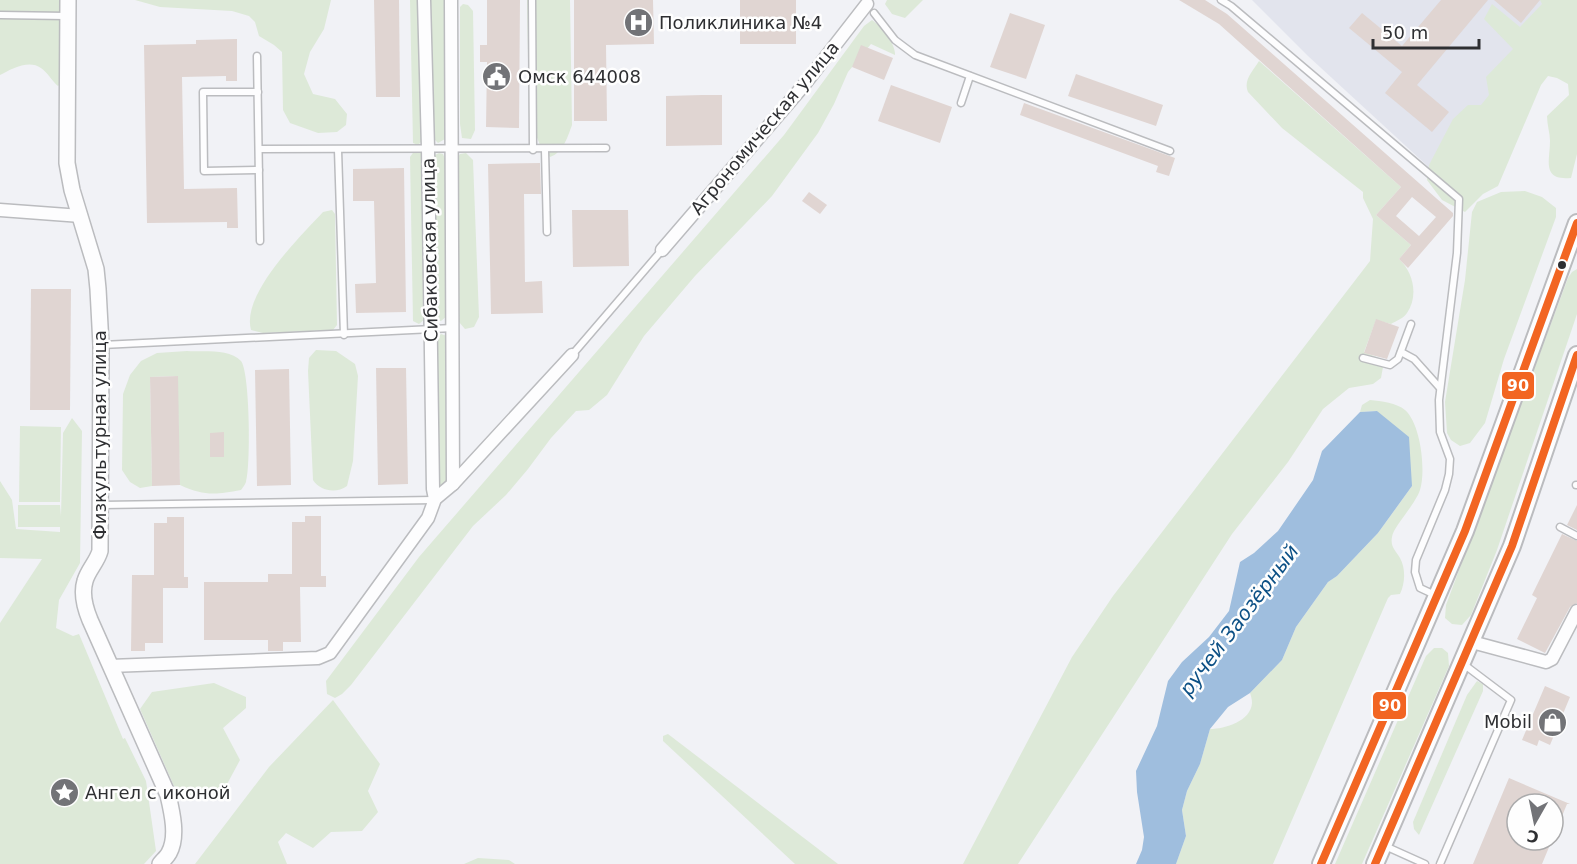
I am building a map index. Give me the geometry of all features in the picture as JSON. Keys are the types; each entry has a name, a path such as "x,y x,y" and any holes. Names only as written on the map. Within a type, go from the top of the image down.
{"main road":[{"path":"1321,864 1465,531 1577,223"},
{"path":"1375,864 1512,546 1577,355"}],"street":[{"name":"Физкультурная улица","path":"68,0 67,163 72,190 96,269 101,345 100,551 85,581 83,593 85,607 168,795 173,816 172,837 165,858"},
{"name":"Сибаковская улица","path":"424,0 435,500"},
{"name":"Сибаковская улица","path":"451,0 453,484"},
{"name":"Агрономическая улица","path":"662,250 870,6"},
{"path":"0,210 81,216"},
{"path":"110,666 318,658 330,653 428,518 435,500 453,484 573,355"},
{"path":"1472,642 1546,662 1552,659 1577,611"}],"lane":[{"path":"532,0 533,150"},
{"path":"1221,0 1231,6 1459,199 1457,253 1440,388 1440,432 1450,459 1449,474 1445,490 1416,560 1415,572 1420,588 1438,597"},
{"path":"870,6 895,40 915,55 1170,151"},
{"path":"0,15 67,16"},
{"path":"257,56 260,241"},
{"path":"961,103 970,76"},
{"path":"258,92 202,92 204,171 259,170"},
{"path":"259,148 338,150 428,147 533,150 606,148"},
{"path":"338,150 344,334"},
{"path":"545,150 547,232"},
{"path":"573,355 662,250"},
{"path":"1363,358 1390,365 1398,360 1411,324"},
{"path":"101,345 453,328"},
{"path":"1401,352 1414,358 1440,388"},
{"path":"99,505 435,500"},
{"path":"1560,527 1577,536"},
{"path":"1440,864 1511,700 1462,663"},
{"path":"1383,845 1425,864"}],"shaded area":[{"path":"1252,0 1558,0 1458,194 1308,56"}],"green space":[{"path":"0,0 65,0 61,83 58,86 46,72 31,64 0,75"},
{"path":"135,0 331,0 324,29 310,52 304,74 313,94 335,99 347,114 346,125 337,132 318,133 290,123 283,110 282,52 259,36 255,22 249,16 232,11 160,7"},
{"path":"410,0 421,0 422,141 418,145 413,143"},
{"path":"430,0 445,0 445,139 438,143 432,137"},
{"path":"527,0 570,0 572,125 562,148 550,157 540,145 529,118"},
{"path":"887,0 923,0 905,18 892,14 885,4"},
{"path":"1540,0 1577,0 1577,154 1571,178 1555,176 1549,168 1550,138 1547,116 1569,95 1568,84 1548,76 1541,85 1498,186 1483,194 1465,212 1442,200 1427,180 1429,165 1453,119 1468,105 1481,105 1489,95 1486,77 1513,49 1484,19 1492,4 1520,27 1542,4"},
{"path":"463,4 468,5 473,11 475,130 471,139 462,138 460,124 460,7"},
{"path":"872,20 887,36 895,55 871,44 848,72 818,133 772,196 695,276 644,336 607,395 589,410 576,411 551,438 506,495 473,526 351,685 335,698 327,694 326,681 419,557 784,135 864,26"},
{"path":"1259,61 1401,187 1376,215 1411,245 1399,259 1408,270 1413,284 1411,306 1404,316 1391,324 1376,320 1364,352 1379,358 1383,367 1381,378 1373,384 1349,388 1323,409 1288,462 1232,534 1018,864 963,864 1072,657 1113,596 1370,261 1373,219 1363,198 1363,192 1282,128 1248,92 1248,80"},
{"path":"415,150 423,152 426,318 419,324 413,321 410,157"},
{"path":"439,153 443,154 445,159 448,315 441,321 435,320 433,159"},
{"path":"466,153 473,160 479,317 474,327 465,329 459,322 455,162 460,154"},
{"path":"1525,191 1542,197 1556,208 1556,217 1504,359 1485,423 1470,443 1460,446 1451,440 1447,433 1445,402 1465,280 1472,212 1477,202 1501,192"},
{"path":"332,210 335,214 337,325 333,330 263,333 251,330 250,316 263,283 287,251 323,212"},
{"path":"1577,269 1577,314 1497,550 1471,615 1462,625 1452,624 1445,618 1446,605 1568,278"},
{"path":"441,334 447,336 449,478 445,484 438,485 437,337"},
{"path":"316,350 336,351 355,364 358,376 353,461 347,486 333,491 320,487 313,480 308,371 309,358"},
{"path":"223,352 241,361 248,400 249,440 248,473 241,490 210,494 180,485 177,376 150,377 152,486 140,488 130,482 122,470 123,394 130,375 141,361 157,353"},
{"path":"1370,400 1393,404 1405,410 1415,426 1421,448 1422,482 1420,490 1392,537 1393,546 1404,571 1400,594 1391,595 1388,598 1273,864 1176,864 1186,836 1182,810 1187,791 1200,764 1210,729 1230,726 1247,715 1252,703 1250,693 1282,660 1296,627 1328,582 1337,576 1378,533 1412,486 1377,411 1360,412 1362,405"},
{"path":"72,418 82,431 80,563 59,600 56,628 73,636 79,634 123,739 125,738 146,781 156,851 144,864 0,864 0,623 42,559 0,558 0,481 12,500 16,529 60,532 60,527 18,527 18,505 60,505 61,516 63,433"},
{"path":"20,426 61,427 60,502 19,502"},
{"path":"1434,648 1442,648 1448,653 1449,666 1362,864 1335,864 1426,656"},
{"path":"1477,681 1483,684 1483,691 1419,835 1414,829 1413,822 1467,695"},
{"path":"214,683 246,697 246,708 223,728 240,760 226,786 192,798 174,786 140,709 152,692"},
{"path":"333,700 380,764 368,791 378,812 362,831 331,832 313,848 286,833 278,842 287,864 195,864 269,767"},
{"path":"668,734 838,864 795,864 663,741 663,736"},
{"path":"478,858 509,860 515,864 464,864"}],"water":[{"name":"ручей Заозёрный","path":"1377,411 1409,437 1412,486 1378,533 1337,576 1328,582 1296,627 1282,660 1250,693 1228,707 1210,729 1200,764 1187,791 1182,810 1186,836 1176,864 1136,864 1144,837 1136,771 1157,726 1168,681 1182,662 1209,637 1229,611 1240,562 1254,553 1278,531 1313,480 1322,451 1360,412"}],"building":[{"path":"374,0 399,0 400,97 376,97"},
{"path":"487,0 520,0 519,128 486,127 487,62 480,62 480,45 487,45"},
{"path":"574,0 653,0 654,44 606,45 607,121 574,121"},
{"path":"740,0 796,0 796,44 740,44"},
{"path":"1179,0 1205,0 1227,14 1453,213 1453,216 1408,268 1399,259 1411,245 1376,215 1401,187 1219,24","holes":["1412,197 1436,217 1419,236 1396,216"]},
{"path":"1441,0 1488,0 1417,85 1449,112 1432,132 1385,93 1402,72 1349,28 1362,13 1402,46"},
{"path":"1494,0 1540,0 1521,23"},
{"path":"1010,13 1045,25 1026,79 990,67"},
{"path":"237,39 237,81 226,81 226,76 182,77 184,189 237,188 238,228 227,228 227,222 147,223 144,45 196,44 196,40"},
{"path":"861,45 893,58 884,80 852,67"},
{"path":"1076,74 1163,105 1156,126 1068,96"},
{"path":"891,85 952,107 940,143 878,121"},
{"path":"722,95 722,145 666,146 666,96"},
{"path":"1024,103 1175,158 1169,176 1156,172 1158,166 1020,115"},
{"path":"540,163 541,194 524,194 525,282 542,281 543,313 491,314 488,164"},
{"path":"404,168 406,312 356,313 355,284 376,283 374,201 353,201 353,169"},
{"path":"809,192 827,205 820,214 802,201"},
{"path":"572,210 628,210 629,266 573,267"},
{"path":"31,289 71,289 70,410 30,410"},
{"path":"1376,319 1399,327 1387,359 1364,353"},
{"path":"376,368 406,368 408,484 378,485"},
{"path":"289,369 291,485 257,486 255,370"},
{"path":"178,376 180,485 152,486 150,377"},
{"path":"224,432 224,457 210,457 210,433"},
{"path":"1577,505 1577,530 1567,525"},
{"path":"305,516 321,516 321,576 326,576 326,587 300,587 301,642 283,642 283,651 268,651 268,640 204,640 204,582 268,582 268,574 292,574 292,522 305,522"},
{"path":"167,517 184,517 184,577 188,577 188,588 163,588 163,643 145,643 145,651 131,651 132,575 154,575 154,523 167,523"},
{"path":"1562,534 1577,541 1577,603 1570,607 1545,653 1517,639 1537,598 1532,595"},
{"path":"1545,686 1570,697 1550,745 1539,740 1537,746 1522,740"},
{"path":"1509,778 1542,792 1505,792 1505,852 1547,852 1542,864 1473,864"}],"transit line":[{"name":"90","path":"1321,864 1465,531 1577,223"},
{"name":"90","path":"1375,864 1512,546 1577,355"}],"place":[{"name":"Поликлиника №4","path":"638,23"},
{"name":"Омск 644008","path":"497,77"},
{"name":"Mobil","path":"1553,722"},
{"name":"Ангел с иконой","path":"64,793"}]}
